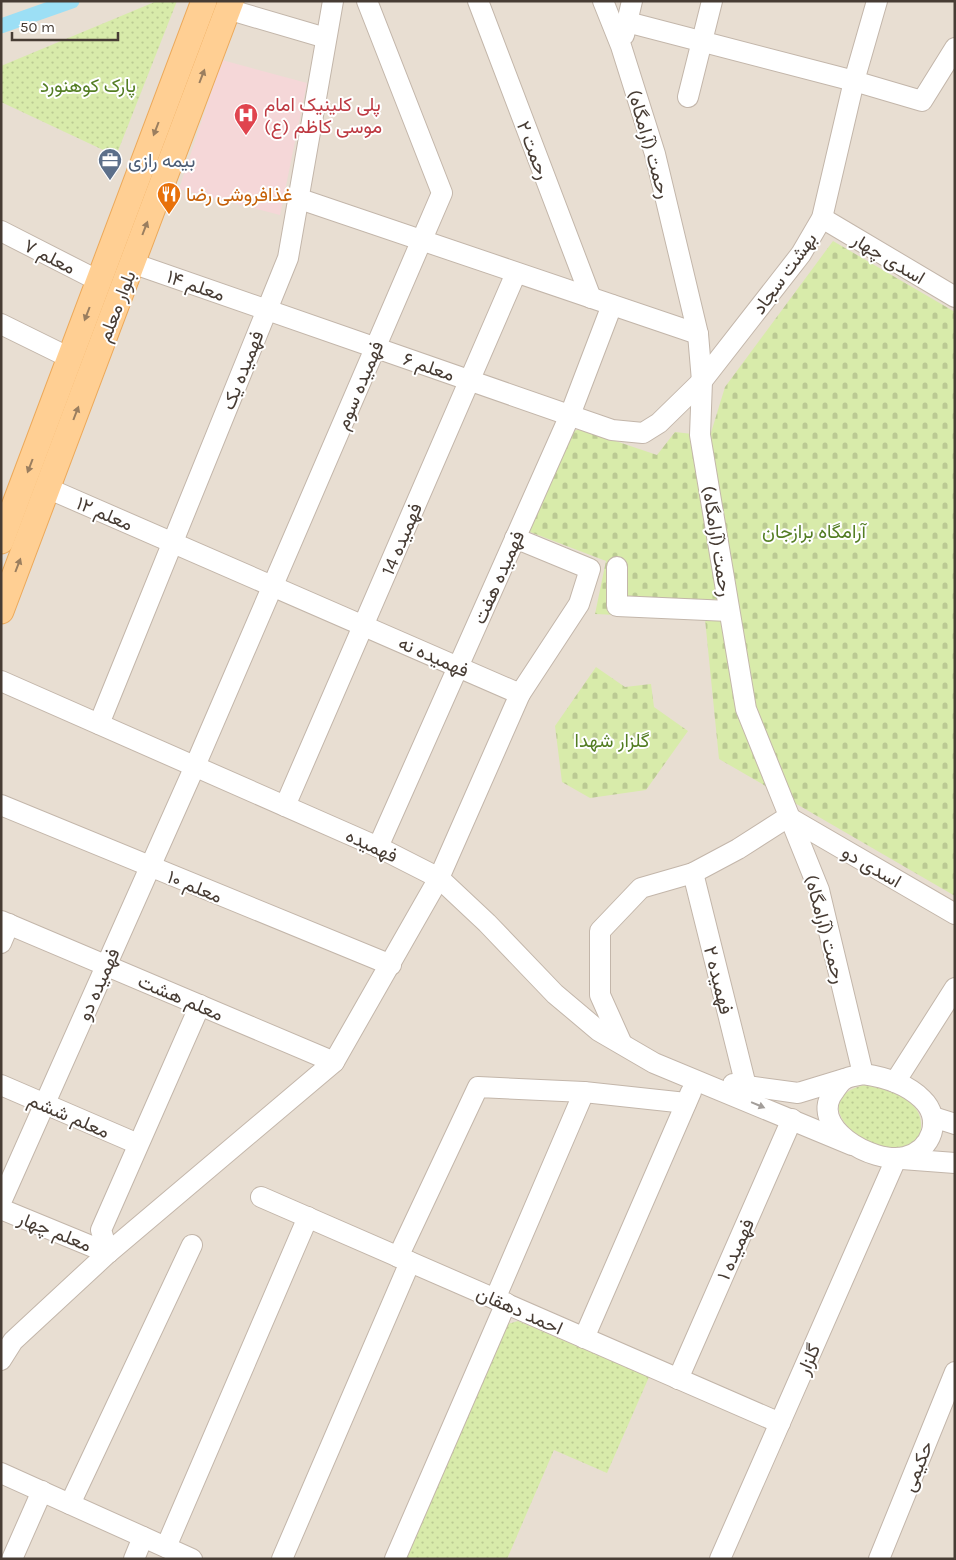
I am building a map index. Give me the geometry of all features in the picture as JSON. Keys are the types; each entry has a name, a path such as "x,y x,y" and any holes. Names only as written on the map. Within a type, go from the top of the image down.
{"main road":[{"name":"بلوار معلم","path":"1,541 204,1"},
{"name":"بلوار معلم","path":"1,611 229,5"}],"street":[{"name":"فهمیده یک","path":"99,724 168,540 263,308 288,258 300,199 312,111 333,1"},
{"name":"فهمیده سوم","path":"195,766 442,193 367,1"},
{"name":"رحمت ۲","path":"478,1 591,298"},
{"name":"رحمت (آرامگاه)","path":"603,1 621,46 655,154 698,334 702,381 700,435 746,710 819,890 863,1074"},
{"path":"621,46 632,1"},
{"path":"688,97 712,1"},
{"name":"بهشت سجاد","path":"570,415 612,430 643,433 659,423 702,381 801,254 822,218 854,81 877,1"},
{"path":"229,5 326,38"},
{"path":"627,22 701,43 854,81 922,101 955,48"},
{"path":"300,199 698,334"},
{"name":"اسدی چهار","path":"822,218 955,298"},
{"name":"معلم ۷","path":"1,230 99,281"},
{"name":"معلم ۱۴","path":"132,263 263,308"},
{"name":"فهمیده 14","path":"285,806 516,273"},
{"name":"فهمیده هفت","path":"378,846 570,415 612,305"},
{"name":"معلم ۶","path":"263,308 570,415"},
{"path":"1,324 70,358"},
{"name":"معلم ۱۲","path":"47,488 168,540"},
{"path":"1,1360 14,1341 108,1253 334,1062 439,878 520,694 579,604 590,569 515,538"},
{"name":"فهمیده نه","path":"168,540 520,694"},
{"path":"617,567 617,606 729,611"},
{"name":"فهمیده","path":"1,681 378,846 439,878 487,923 556,994 599,1031 654,1063 697,1079"},
{"name":"فهمیده دو","path":"1,1202 195,766"},
{"name":"معلم ۱۰","path":"1,805 150,868 390,965"},
{"path":"622,1044 600,995 600,931 641,888 693,873 738,849 788,817"},
{"name":"اسدی دو","path":"788,817 955,914"},
{"name":"فهمیده ۲","path":"693,873 746,1086"},
{"path":"1,942 5,922"},
{"name":"معلم هشت","path":"5,922 334,1062"},
{"path":"895,1082 955,988"},
{"path":"108,1253 101,1230 200,1005"},
{"path":"697,1079 798,1093 863,1074 895,1082 923,1099 933,1117 931,1138 918,1154 897,1159"},
{"path":"584,1338 697,1079"},
{"path":"697,1079 880,1156 955,1164"},
{"path":"844,1080 830,1096 828,1117 838,1134 852,1145"},
{"name":"معلم ششم","path":"1,1085 138,1144"},
{"path":"282,1559 404,1259 478,1086 584,1092 686,1102"},
{"path":"395,1559 584,1092"},
{"path":"933,1117 955,1124"},
{"name":"فهمیده ۱","path":"678,1379 792,1119"},
{"name":"گلزار","path":"720,1559 897,1159"},
{"name":"احمد دهقان","path":"261,1197 780,1423"},
{"name":"معلم چهار","path":"1,1209 108,1253"},
{"path":"166,1547 308,1217"},
{"path":"70,1504 192,1245"},
{"name":"حکیمی","path":"879,1559 954,1375"},
{"path":"1,1473 192,1559"},
{"path":"12,1559 42,1491"},
{"path":"134,1559 143,1537"}],"shaded area":[{"path":"1,1 955,1 955,1559 1,1559"},
{"name":"پلی کلینیک امام موسی کاظم (ع)","path":"222,60 307,83 280,215 179,189"}],"green space":[{"name":"پارک کوهنورد","path":"157,1 177,1 116,156 1,102 1,66"},
{"name":"آرامگاه برازجان","path":"833,241 955,312 955,896 719,759 705,619 595,614 606,561 530,532 529,529 571,432 580,429 657,455 675,432 710,436 725,387"},
{"name":"گلزار شهدا","path":"596,667 625,687 651,684 654,707 688,731 646,790 590,798 562,782 555,726"},
{"path":"864,1085 883,1089 902,1097 917,1110 921,1128 919,1136 914,1141 901,1147 887,1148 872,1143 846,1125 840,1114 839,1102 847,1092"},
{"path":"518,1321 649,1377 607,1473 554,1450 507,1559 404,1559 505,1325"}],"waterway":[{"path":"1,26 72,1"}],"place":[{"name":"پلی کلینیک امام موسی کاظم (ع)","path":"246,136"},
{"name":"بیمه رازی","path":"110,181"},
{"name":"غذافروشی رضا","path":"169,215"}]}
